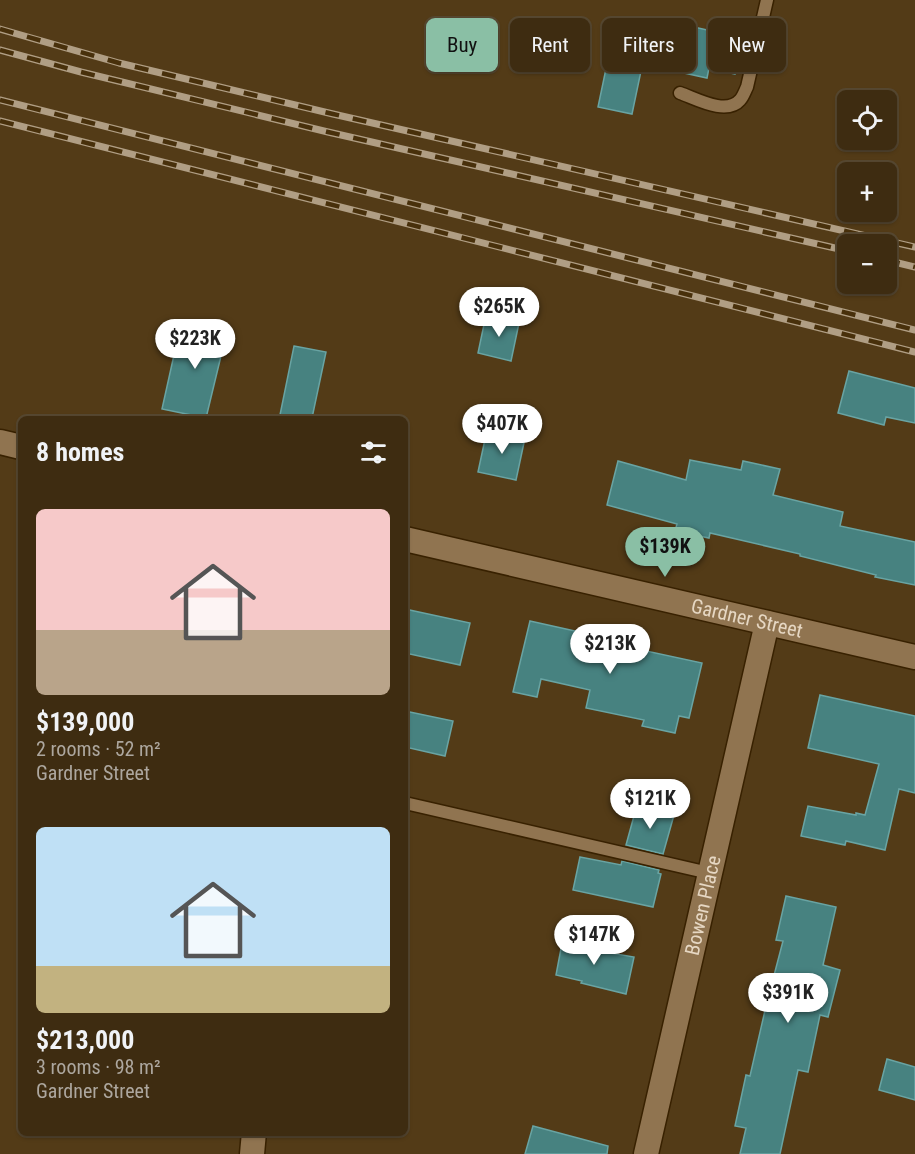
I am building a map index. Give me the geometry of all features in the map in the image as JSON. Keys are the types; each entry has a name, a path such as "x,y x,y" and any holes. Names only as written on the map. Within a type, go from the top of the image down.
{"street":[{"path":"0,442 18,446"},
{"name":"Gardner Street","path":"408,539 915,657"},
{"name":"Bowen Place","path":"646,1154 767,623"},
{"path":"252,1154 254,1136"}],"lane":[{"path":"680,93 716,106 731,106 740,100 747,87 767,0"},
{"path":"408,804 709,873"}],"building":[{"path":"696,28 708,30 707,78 679,72 696,72"},
{"path":"605,72 641,72 632,114 598,107"},
{"path":"486,315 519,323 511,361 478,353"},
{"path":"195,320 228,327 206,416 162,409 178,337 190,340"},
{"path":"294,346 326,352 312,416 280,415"},
{"path":"849,371 915,388 915,423 886,417 884,425 838,413"},
{"path":"487,430 525,438 516,480 478,472"},
{"path":"690,460 741,470 743,461 780,469 773,495 843,512 840,526 915,542 915,585 875,577 876,575 800,556 800,554 710,533 709,538 675,531 677,524 607,505 618,461 686,480"},
{"path":"408,610 470,623 460,665 408,654"},
{"path":"530,621 647,647 646,651 702,663 689,718 679,716 675,733 642,726 644,720 586,708 590,690 541,679 537,697 513,692"},
{"path":"820,695 915,716 915,793 899,789 885,850 846,841 845,845 801,836 808,806 865,815 879,764 808,748"},
{"path":"408,712 453,721 445,756 408,748"},
{"path":"637,805 674,815 663,854 626,845"},
{"path":"580,857 621,865 622,861 659,870 658,873 661,874 653,907 573,890"},
{"path":"786,896 836,907 823,965 840,970 828,1017 820,1015 808,1072 798,1070 780,1154 740,1154 746,1128 735,1126 746,1075 750,1076 783,941 776,940"},
{"path":"563,938 594,945 593,950 634,957 626,994 556,975"},
{"path":"887,1059 915,1067 915,1100 879,1090"},
{"path":"533,1126 608,1146 607,1154 525,1154"}],"railway":[{"path":"0,29 119,63 333,114 915,247"},
{"path":"0,50 328,132 837,248"},
{"path":"0,100 915,330"},
{"path":"0,121 915,352"},
{"path":"897,263 915,267"}]}
